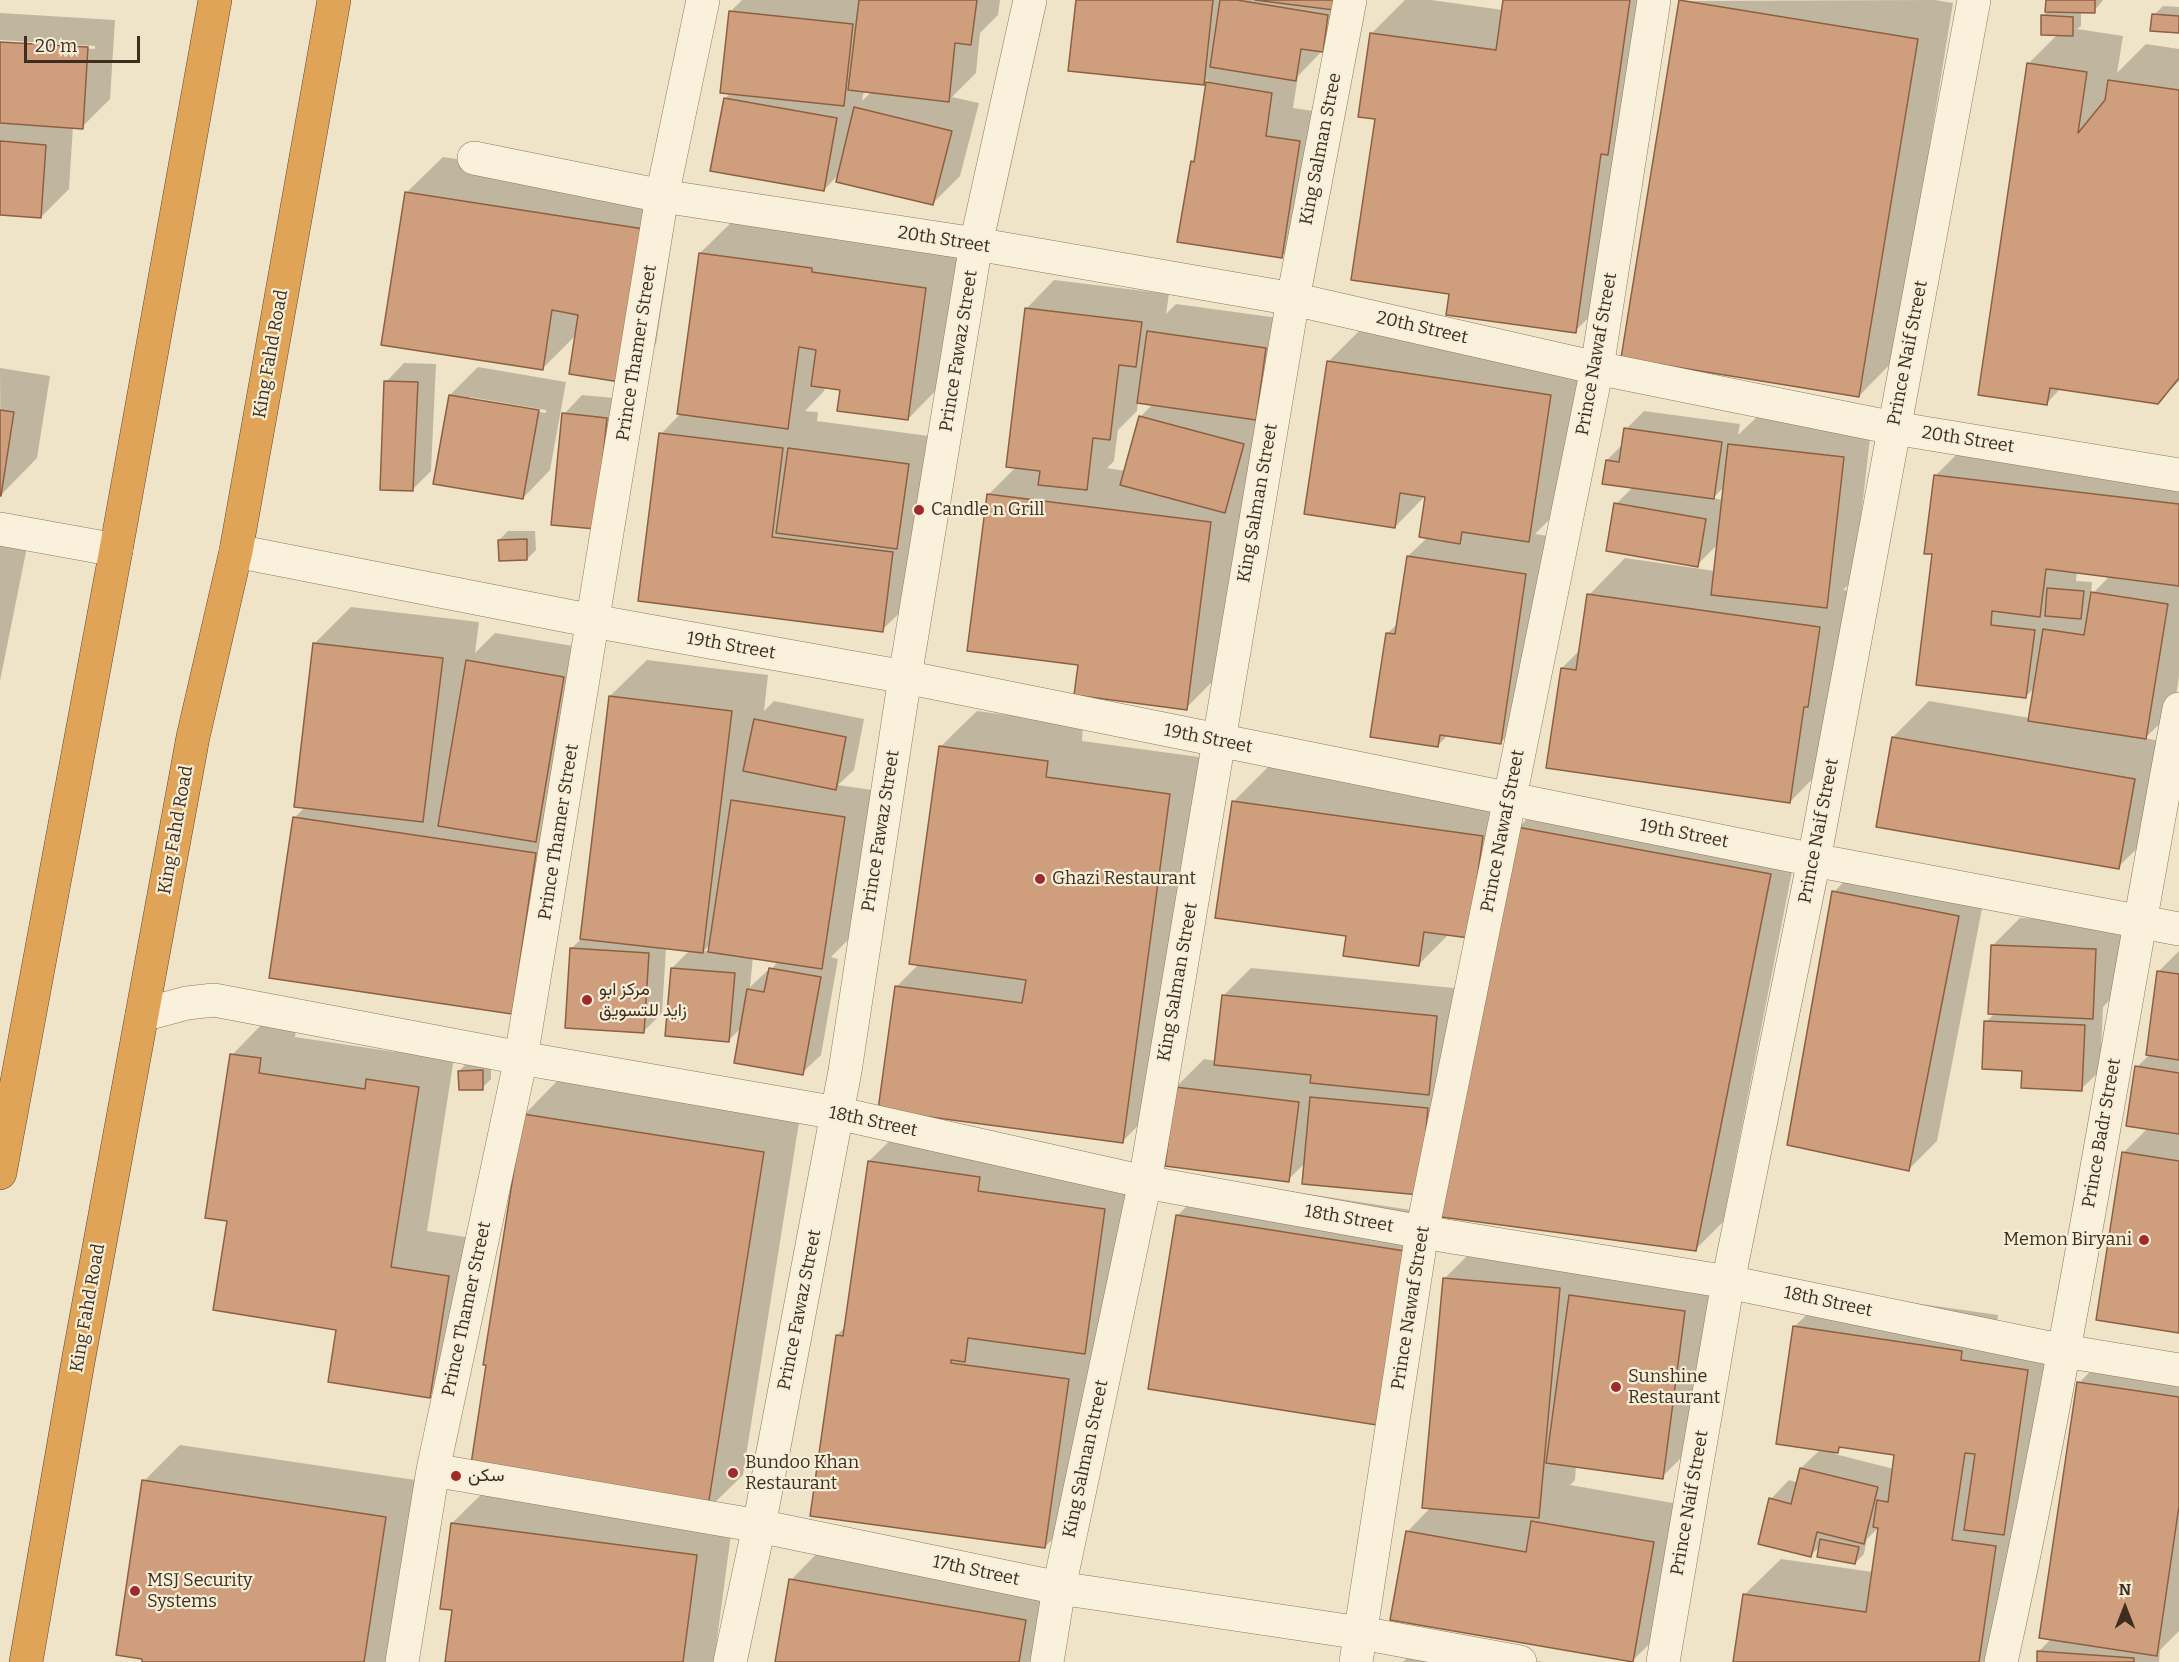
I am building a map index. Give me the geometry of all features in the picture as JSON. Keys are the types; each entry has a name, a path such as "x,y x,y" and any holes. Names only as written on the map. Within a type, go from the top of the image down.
{"highway":[{"path":"0,1173 215,0"},
{"name":"King Fahd Road","path":"26,1662 141,1015 193,737 236,551 334,0"}],"street":[{"name":"Prince Thamer Street","path":"402,1662 433,1470 521,1058 662,196 703,0"},
{"name":"Prince Fawaz Street","path":"730,1662 759,1526 837,1113 976,244 1029,0"},
{"name":"King Salman Stree","path":"1293,299 1350,0"},
{"name":"Prince Nawaf Street","path":"1358,1648 1422,1232 1597,368 1654,0"},
{"name":"Prince Naif Street","path":"1663,1662 1728,1282 1814,860 1894,428 1967,1"},
{"name":"20th Street","path":"474,158 662,196 976,244 1293,299 1597,368 1894,428 2179,474"},
{"name":"King Salman Street","path":"1047,1662 1059,1588 1144,1182 1293,299"},
{"path":"0,529 116,550"},
{"name":"19th Street","path":"236,551 593,621 905,677 1218,742 1814,860 2179,929"},
{"name":"Prince Badr Street","path":"2001,1662 2064,1351 2139,921 2179,709"},
{"name":"18th Street","path":"141,1015 187,1003 214,1000 521,1058 837,1113 1144,1182 1422,1232 1728,1282 2064,1351 2179,1370"},
{"name":"17th Street","path":"433,1470 759,1526 1358,1648 1520,1662"}],"building":[{"path":"859,0 977,0 971,45 955,43 949,102 848,90"},
{"path":"1076,0 1213,0 1204,85 1068,71"},
{"path":"1220,0 1237,0 1328,15 1323,52 1301,49 1296,81 1210,67"},
{"path":"1255,0 1335,0 1334,10"},
{"path":"1503,0 1630,0 1608,155 1601,154 1576,333 1446,315 1449,294 1351,280 1375,119 1358,117 1370,33 1496,50"},
{"path":"1679,0 1918,39 1859,397 1621,358"},
{"path":"2046,0 2095,0 2095,13 2045,12"},
{"path":"729,11 853,24 844,106 720,93"},
{"path":"2152,14 2179,16 2179,33 2150,31"},
{"path":"2041,15 2073,17 2073,36 2041,35"},
{"path":"0,42 88,47 83,129 0,123"},
{"path":"2027,63 2087,72 2078,133 2105,100 2108,80 2179,90 2179,378 2158,404 2050,388 2047,405 1978,395"},
{"path":"1206,82 1272,93 1266,136 1300,141 1282,258 1177,242 1191,161 1194,162"},
{"path":"724,98 837,118 824,191 710,171"},
{"path":"854,107 952,131 933,205 836,182"},
{"path":"0,141 46,145 41,218 0,215"},
{"path":"405,192 644,229 620,382 569,374 578,315 552,310 543,370 381,345"},
{"path":"699,253 812,268 812,272 926,288 908,420 837,411 840,390 811,386 816,350 799,347 788,429 677,414"},
{"path":"1025,308 1142,322 1136,367 1119,365 1110,440 1093,438 1087,490 1038,485 1040,471 1006,467"},
{"path":"1147,331 1266,348 1256,420 1137,403"},
{"path":"1327,361 1551,395 1529,542 1462,532 1460,544 1419,537 1425,497 1400,493 1395,528 1304,514"},
{"path":"384,381 418,382 413,491 380,490"},
{"path":"449,395 539,410 523,499 433,484"},
{"path":"0,410 14,412 1,496 0,496"},
{"path":"562,413 607,418 596,529 551,525"},
{"path":"1139,416 1244,444 1225,513 1120,485"},
{"path":"1624,428 1722,442 1714,499 1602,484 1606,460 1619,462"},
{"path":"659,433 783,448 772,537 893,552 883,632 638,601"},
{"path":"1728,444 1844,457 1827,608 1711,595"},
{"path":"788,448 909,464 897,549 776,533"},
{"path":"1934,475 2179,504 2179,586 2046,569 2040,617 1992,611 1991,625 2035,630 2026,698 1916,685 1932,554 1924,554"},
{"path":"987,494 1211,522 1187,710 1074,695 1078,665 967,651"},
{"path":"1614,503 1706,519 1698,567 1606,551"},
{"path":"527,539 527,560 499,561 498,540"},
{"path":"1407,556 1526,574 1501,744 1440,735 1438,747 1370,737 1386,633 1395,634"},
{"path":"2047,588 2084,591 2081,619 2045,616"},
{"path":"2091,592 2168,604 2146,739 2028,721 2043,629 2084,635"},
{"path":"1587,594 1820,627 1808,707 1804,707 1790,803 1546,768 1561,668 1576,670"},
{"path":"313,643 443,658 423,822 294,807"},
{"path":"466,660 564,677 536,842 438,826"},
{"path":"609,696 732,711 703,953 580,939"},
{"path":"754,719 846,737 836,790 743,771"},
{"path":"1892,737 2135,779 2119,869 1876,827"},
{"name":"Ghazi Restaurant","path":"939,746 1048,761 1046,777 1170,794 1123,1143 878,1110 895,986 1022,1003 1026,980 909,964"},
{"path":"731,800 845,817 822,969 708,952"},
{"path":"1232,801 1483,836 1469,938 1424,932 1419,966 1343,956 1346,936 1215,918"},
{"path":"293,817 536,853 512,1014 269,978"},
{"path":"1517,827 1771,874 1696,1251 1434,1216"},
{"path":"1832,891 1959,916 1909,1171 1787,1145"},
{"path":"1991,945 2096,949 2093,1019 1988,1014"},
{"path":"570,948 649,953 644,1033 565,1028"},
{"path":"671,968 735,973 729,1042 665,1036"},
{"path":"769,968 821,977 803,1075 734,1063 747,989 764,992"},
{"path":"2157,971 2179,974 2179,1060 2146,1055"},
{"path":"1222,995 1437,1016 1429,1095 1310,1083 1311,1075 1214,1065"},
{"path":"1984,1021 2085,1025 2082,1091 2021,1088 2022,1071 1982,1069"},
{"path":"230,1054 261,1058 259,1073 365,1089 366,1079 419,1087 391,1267 449,1276 430,1398 328,1382 336,1330 213,1310 227,1221 205,1218"},
{"path":"2135,1066 2179,1073 2179,1134 2126,1126"},
{"path":"483,1070 483,1090 459,1090 458,1071"},
{"path":"1175,1087 1299,1102 1289,1182 1165,1166"},
{"path":"1310,1097 1428,1108 1420,1195 1302,1184"},
{"path":"523,1114 764,1152 707,1513 471,1464 486,1365 483,1365"},
{"name":"Memon Biryani","path":"2122,1152 2179,1161 2179,1333 2096,1320"},
{"path":"868,1161 980,1177 978,1191 1105,1209 1085,1354 968,1338 965,1362 951,1360 951,1363 1069,1379 1045,1548 810,1516 836,1335 843,1336"},
{"path":"1176,1215 1405,1251 1377,1425 1148,1389"},
{"path":"1443,1278 1560,1288 1539,1518 1422,1508"},
{"name":"Sunshine Restaurant","path":"1569,1295 1685,1311 1663,1479 1546,1463"},
{"path":"1793,1326 1962,1351 1961,1360 2028,1370 2004,1535 1964,1530 1975,1454 1965,1453 1952,1540 1996,1546 1979,1662 1733,1662 1743,1594 1866,1612 1878,1528 1873,1527 1877,1500 1888,1502 1894,1455 1839,1447 1838,1453 1776,1444"},
{"path":"2077,1382 2179,1397 2179,1506 2157,1656 2039,1638"},
{"path":"1800,1468 1878,1487 1864,1544 1817,1532 1811,1557 1758,1544 1769,1498 1791,1504"},
{"path":"142,1480 386,1517 364,1662 142,1662 142,1659 116,1655"},
{"path":"1531,1521 1654,1542 1633,1662 1390,1620 1406,1531 1526,1552"},
{"path":"451,1523 697,1555 683,1662 445,1662 452,1610 440,1609"},
{"path":"1820,1539 1859,1547 1855,1564 1817,1557"},
{"path":"789,1579 1026,1620 1019,1662 775,1662"},
{"path":"2037,1651 2134,1658 2134,1662 2037,1662"}],"place":[{"name":"Candle n Grill","path":"919,510"},
{"name":"Ghazi Restaurant","path":"1040,879"},
{"name":"مركز ابو زايد للتسويق","path":"587,1000"},
{"name":"Memon Biryani","path":"2144,1240"},
{"name":"Sunshine Restaurant","path":"1616,1387"},
{"name":"Bundoo Khan Restaurant","path":"733,1473"},
{"name":"سكن","path":"456,1476"},
{"name":"MSJ Security Systems","path":"135,1591"}]}
